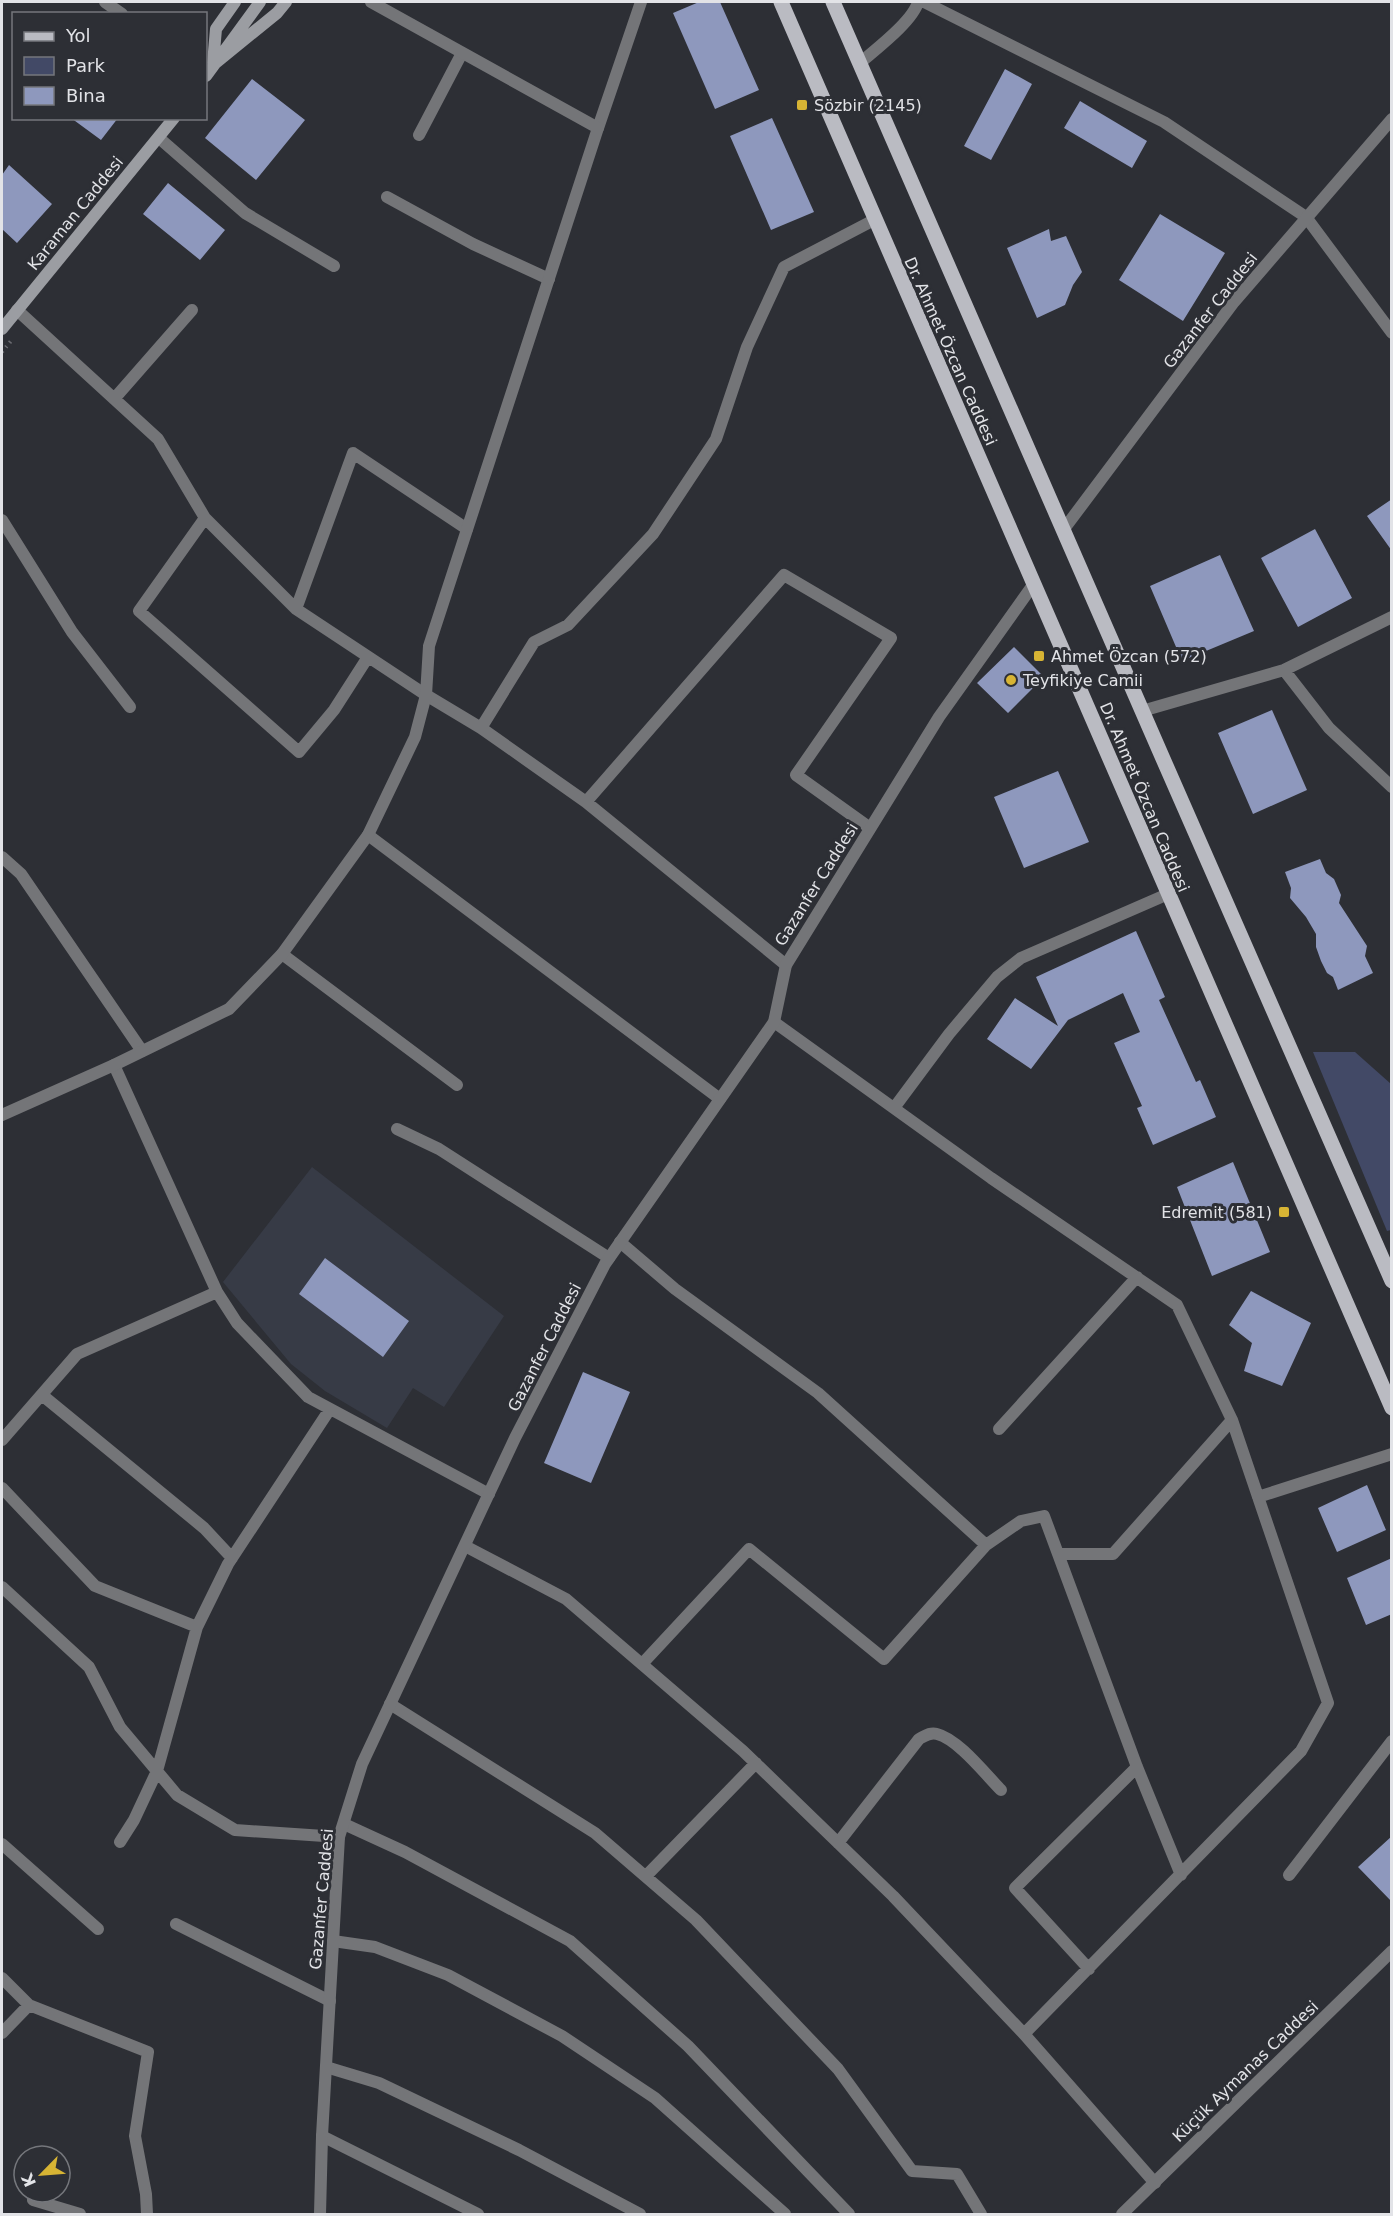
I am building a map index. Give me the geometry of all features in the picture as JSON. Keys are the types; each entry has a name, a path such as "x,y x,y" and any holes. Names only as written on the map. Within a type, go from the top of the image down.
{"main road":[{"path":"208,73 216,29 236,2"},
{"path":"208,73 260,2"},
{"path":"208,73 277,13 286,2"},
{"name":"Dr. Ahmet Özcan Caddesi","path":"781,2 1392,1408"},
{"name":"Dr. Ahmet Özcan Caddesi","path":"833,2 1064,529 1223,901 1392,1281"},
{"name":"Karaman Caddesi","path":"2,329 172,120"}],"street":[{"path":"105,2 119,12"},
{"path":"371,2 598,128"},
{"path":"2,1115 114,1065 229,1009 282,954 368,836 415,737 426,695 429,646 641,2"},
{"path":"860,63 890,37 916,8 918,2"},
{"path":"924,2 1164,122 1306,217 1392,333"},
{"path":"419,135 462,53"},
{"name":"Gazanfer Caddesi","path":"1064,529 1234,302 1392,119"},
{"path":"159,138 245,213 334,266"},
{"path":"387,197 473,244 549,279"},
{"path":"481,728 534,642 567,625 653,534 710,449 716,439 747,347 784,267 874,220"},
{"path":"17,310 158,439 205,519 296,609 426,695 481,728 586,802 786,965"},
{"path":"114,399 192,310"},
{"path":"296,609 353,453 467,529"},
{"path":"205,519 139,611 299,752 334,710 368,657"},
{"path":"2,520 72,632 130,707"},
{"path":"586,802 784,574 891,638 796,775 870,828"},
{"name":"Gazanfer Caddesi","path":"320,2214 322,2136 339,1837 362,1764 515,1438 609,1258 774,1022 786,965 939,717 1034,585"},
{"path":"1142,711 1284,670 1392,617"},
{"path":"1284,670 1329,728 1392,787"},
{"path":"368,836 720,1099"},
{"path":"2,857 21,874 142,1051"},
{"path":"894,1108 949,1034 990,985 1021,958 1168,894"},
{"path":"282,954 457,1085"},
{"path":"774,1022 991,1178 1177,1305 1232,1420 1328,1703 1301,1751 1024,2034"},
{"path":"114,1065 217,1292 237,1323 308,1397 489,1494"},
{"path":"397,1129 439,1149 609,1258"},
{"path":"620,1242 675,1289 818,1393 986,1545"},
{"path":"999,1429 1137,1277"},
{"path":"2,1440 77,1354 217,1292"},
{"path":"42,1395 204,1528 232,1558"},
{"path":"120,1842 134,1820 157,1771 197,1627 232,1558 330,1409"},
{"path":"1058,1554 1113,1554 1232,1420"},
{"path":"1258,1497 1392,1454"},
{"path":"2,1488 94,1586 197,1627"},
{"path":"642,1664 749,1549 884,1659 986,1545 1022,1521 1044,1516 1137,1767 1181,1875"},
{"path":"465,1546 566,1599 756,1764 893,1896 1024,2034 1155,2183"},
{"path":"2,1587 89,1667 120,1727 177,1795 235,1830 339,1837"},
{"path":"390,1704 595,1833 646,1876 696,1920 838,2069 912,2171 957,2174 981,2214"},
{"path":"838,1843 920,1739 927,1734 937,1734 954,1743 1001,1790"},
{"path":"1289,1875 1392,1741"},
{"path":"646,1876 756,1764"},
{"path":"1089,1969 1015,1888 1137,1767"},
{"path":"344,1824 405,1852 570,1941 688,2046 849,2214"},
{"path":"2,1845 98,1929"},
{"path":"176,1924 330,2001"},
{"path":"333,1941 375,1947 448,1975 562,2036 655,2098 785,2214"},
{"name":"Küçük Aymanas Caddesi","path":"1122,2214 1392,1951"},
{"path":"2,1978 29,2005 148,2052 135,2136 146,2194 147,2214"},
{"path":"2,2033 29,2005"},
{"path":"326,2067 379,2083 519,2150 640,2214"},
{"path":"322,2136 478,2214"},
{"path":"46,2204 80,2214"}],"shaded area":[{"path":"312,1167 504,1316 444,1407 413,1388 387,1428 325,1391 291,1364 223,1282"}],"green space":[{"path":"1313,1052 1355,1052 1391,1084 1391,1230 1387,1231"}],"building":[{"path":"699,2 720,2 759,90 715,109 673,13"},
{"path":"1005,69 1032,84 991,160 964,146"},
{"path":"252,79 305,120 256,180 205,138"},
{"path":"1080,101 1147,141 1132,168 1064,128"},
{"path":"772,118 814,212 771,230 730,136"},
{"path":"74,120 116,120 101,140"},
{"path":"9,165 52,204 17,243 2,229 2,175"},
{"path":"168,183 225,230 200,260 143,214"},
{"path":"1160,214 1225,253 1183,321 1119,280"},
{"path":"1049,229 1051,241 1066,236 1082,272 1073,285 1065,305 1037,318 1007,248"},
{"path":"1392,499 1392,551 1367,516"},
{"path":"1315,529 1352,598 1298,627 1261,558"},
{"path":"1220,555 1254,631 1182,661 1150,586"},
{"name":"Teyfikiye Camii","path":"1014,647 1044,677 1008,713 977,683"},
{"path":"1272,710 1307,790 1253,814 1218,733"},
{"path":"1058,771 1089,842 1024,868 994,797"},
{"path":"1320,859 1326,873 1334,879 1341,895 1339,903 1367,946 1365,956 1373,973 1338,990 1333,977 1327,973 1321,961 1316,947 1316,934 1306,917 1290,898 1291,888 1285,872"},
{"path":"1136,931 1165,997 1159,1000 1196,1082 1200,1080 1216,1117 1153,1145 1137,1108 1142,1106 1114,1043 1140,1032 1123,993 1068,1020 1031,1069 987,1039 1015,998 1058,1026 1036,977"},
{"path":"1233,1162 1270,1252 1212,1276 1177,1187"},
{"path":"325,1258 409,1321 383,1357 299,1294"},
{"path":"1251,1291 1311,1323 1282,1386 1244,1371 1252,1343 1229,1325"},
{"path":"583,1372 630,1392 591,1483 544,1463"},
{"path":"1367,1485 1386,1530 1337,1552 1318,1508"},
{"path":"1392,1558 1392,1614 1366,1625 1347,1578"},
{"path":"1392,1836 1392,1902 1358,1867"}],"place":[{"name":"Sözbir (2145)","path":"802,105"},
{"name":"Ahmet Özcan (572)","path":"1039,656"},
{"name":"Teyfikiye Camii","path":"1011,680"},
{"name":"Edremit (581)","path":"1284,1212"}]}
